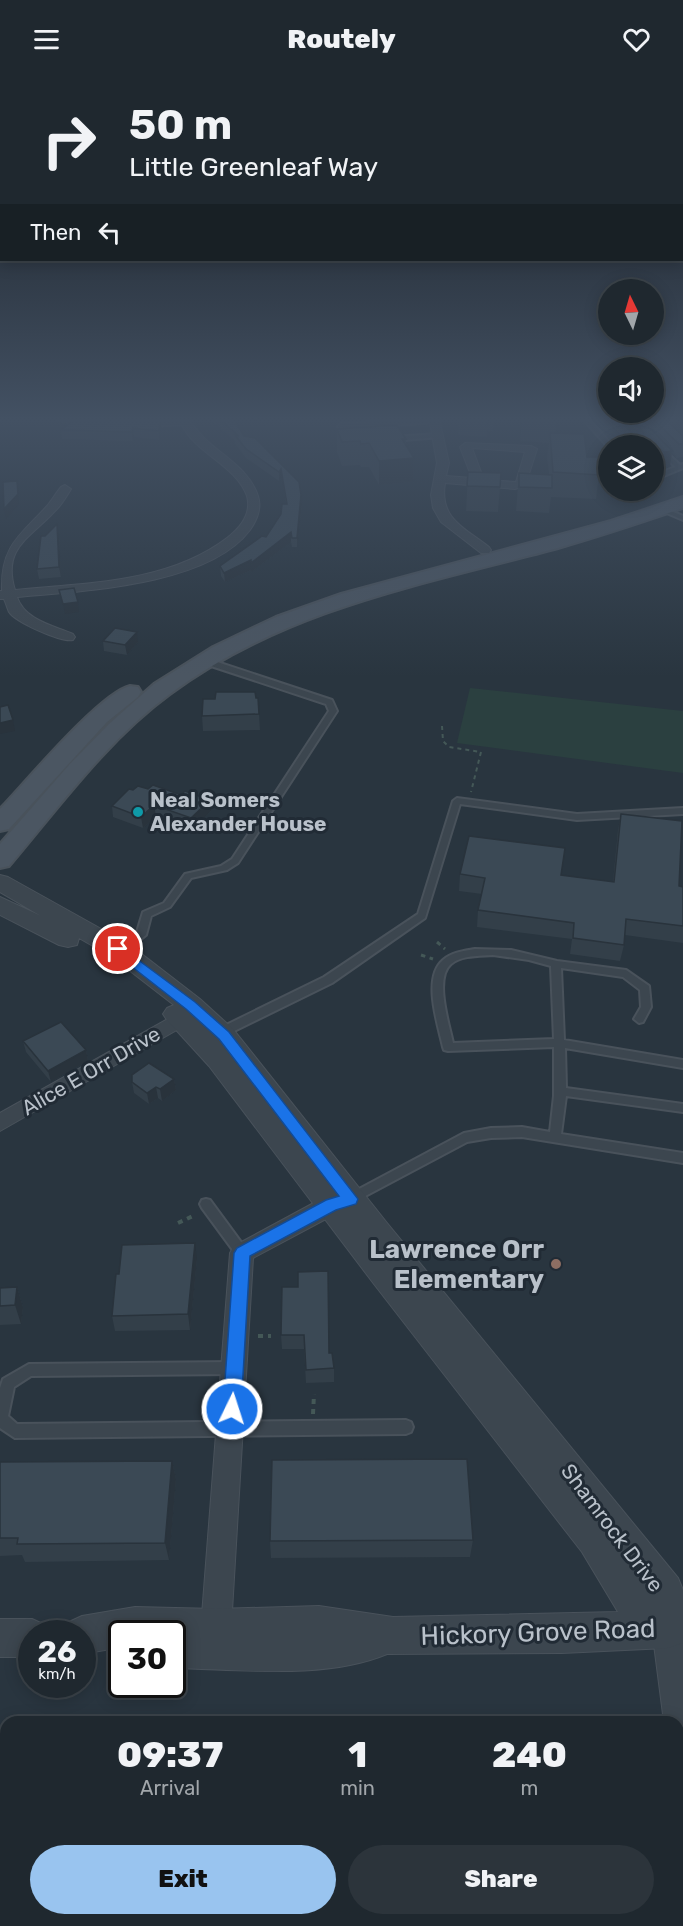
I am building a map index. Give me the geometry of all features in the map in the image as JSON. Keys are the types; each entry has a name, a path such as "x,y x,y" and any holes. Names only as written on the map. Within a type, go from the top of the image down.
{"main road":[{"path":"0,824 99,717 143,682 197,647 274,610 311,597 623,512 643,504"},
{"path":"0,860 121,723 163,688 246,638 288,619 417,579 673,506"},
{"path":"417,579 436,570 482,557 492,548"}],"street":[{"path":"54,504 7,552 5,595 18,615 68,637"},
{"path":"5,595 125,581 161,573 212,555 238,536 252,516 253,504"},
{"path":"438,504 445,519 492,548"},
{"name":"Shamrock Drive","path":"0,882 191,1005 220,1033 341,1202"},
{"name":"Shamrock Drive","path":"0,905 87,948 114,956 182,1018 283,1140 341,1202 664,1591 675,1628"},
{"name":"Alice E Orr Drive","path":"0,1123 182,1018"},
{"path":"216,1628 242,1253 341,1202"},
{"name":"Hickory Grove Road","path":"96,1634 135,1626 216,1628 319,1625 393,1636 562,1634 675,1628"},
{"path":"675,1628 681,1716"},
{"name":"Hickory Grove Road","path":"186,1649 318,1651 393,1636"},
{"path":"0,1638 18,1638"}],"lane":[{"path":"673,506 683,518"},
{"path":"114,956 142,933 146,914 167,905 188,876 224,868 235,861 333,711 329,702 205,661"},
{"path":"220,1033 328,980 422,916 457,801 577,817 683,811"},
{"path":"639,1019 646,1007 645,989 626,974 484,951 468,952 454,957 439,973 438,985 448,1047 558,1043 683,1064"},
{"path":"555,1137 561,1091 556,964"},
{"path":"561,1091 683,1108"},
{"path":"341,1202 464,1138 491,1132 522,1132 683,1158"},
{"path":"207,1206 242,1253"},
{"path":"234,1368 29,1370 8,1383 0,1419 15,1431 406,1428"}],"path":[{"path":"442,726 443,741 449,747 481,752 470,797"},
{"path":"178,1223 207,1206"}],"green space":[{"path":"470,688 683,711 683,773 457,743"}],"building":[{"path":"282,504 300,504 297,538 292,538 291,532 251,563 251,560 224,573 220,566 262,536 266,537 281,514"},
{"path":"57,524 59,567 37,569 41,536 45,536"},
{"path":"74,588 78,602 63,604 59,590"},
{"path":"115,628 137,632 125,645 103,641"},
{"path":"216,692 255,692 258,698 259,714 202,716 203,699 215,699"},
{"path":"8,705 13,720 0,723 0,707"},
{"path":"153,785 181,795 185,791 210,800 191,818 154,805 141,817 112,806 129,789 133,790 138,786 148,789"},
{"path":"621,814 682,821 679,886 683,887 683,926 626,919 624,945 573,938 574,923 478,910 485,878 460,874 469,836 565,848 561,875 614,882"},
{"path":"61,1022 86,1050 48,1071 23,1041"},
{"path":"149,1063 174,1079 160,1089 156,1087 147,1093 132,1082 132,1075"},
{"path":"195,1243 188,1314 112,1316 116,1274 119,1274 122,1245"},
{"path":"328,1271 329,1353 332,1353 334,1368 306,1370 304,1335 281,1335 282,1287 298,1287 298,1272"},
{"path":"17,1287 15,1305 0,1306 0,1288"},
{"path":"467,1459 473,1540 270,1541 272,1460"},
{"path":"172,1461 165,1543 17,1544 18,1538 0,1538 0,1462"}],"place":[{"name":"Neal Somers Alexander House","path":"138,812"},
{"name":"Lawrence Orr Elementary","path":"556,1264"}],"route":[{"path":"118,949 191,1005 224,1036 350,1199 331,1205 242,1253 232,1409"}]}
